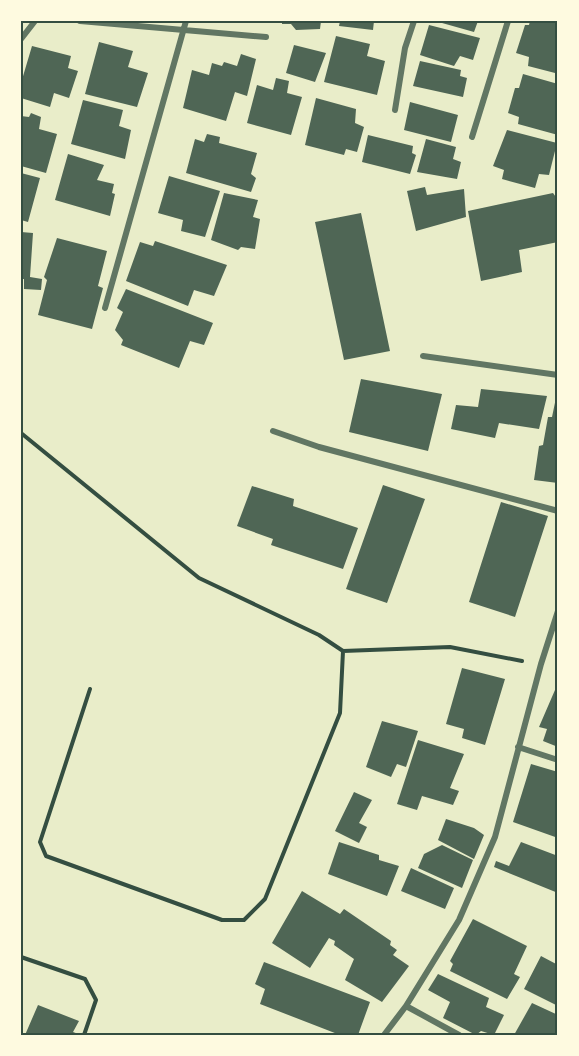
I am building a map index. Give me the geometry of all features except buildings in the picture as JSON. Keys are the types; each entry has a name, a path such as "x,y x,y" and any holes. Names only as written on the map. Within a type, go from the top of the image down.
{"street":[{"path":"21,39 35,21"},
{"path":"80,21 266,37"},
{"path":"105,308 186,21"},
{"path":"395,110 405,48 414,21"},
{"path":"472,137 508,21"},
{"path":"423,356 558,375"},
{"path":"273,431 319,447 558,511"},
{"path":"384,1035 406,1006 459,920 495,837 541,664 558,610"},
{"path":"518,747 558,760"},
{"path":"406,1006 459,1035"}],"path":[{"path":"21,433 199,578 319,635 343,651 450,647 541,664"},
{"path":"90,689 40,842 46,856 222,920 244,920 266,899 340,713 343,651"},
{"path":"21,957 85,979 96,1000 84,1035"}]}
